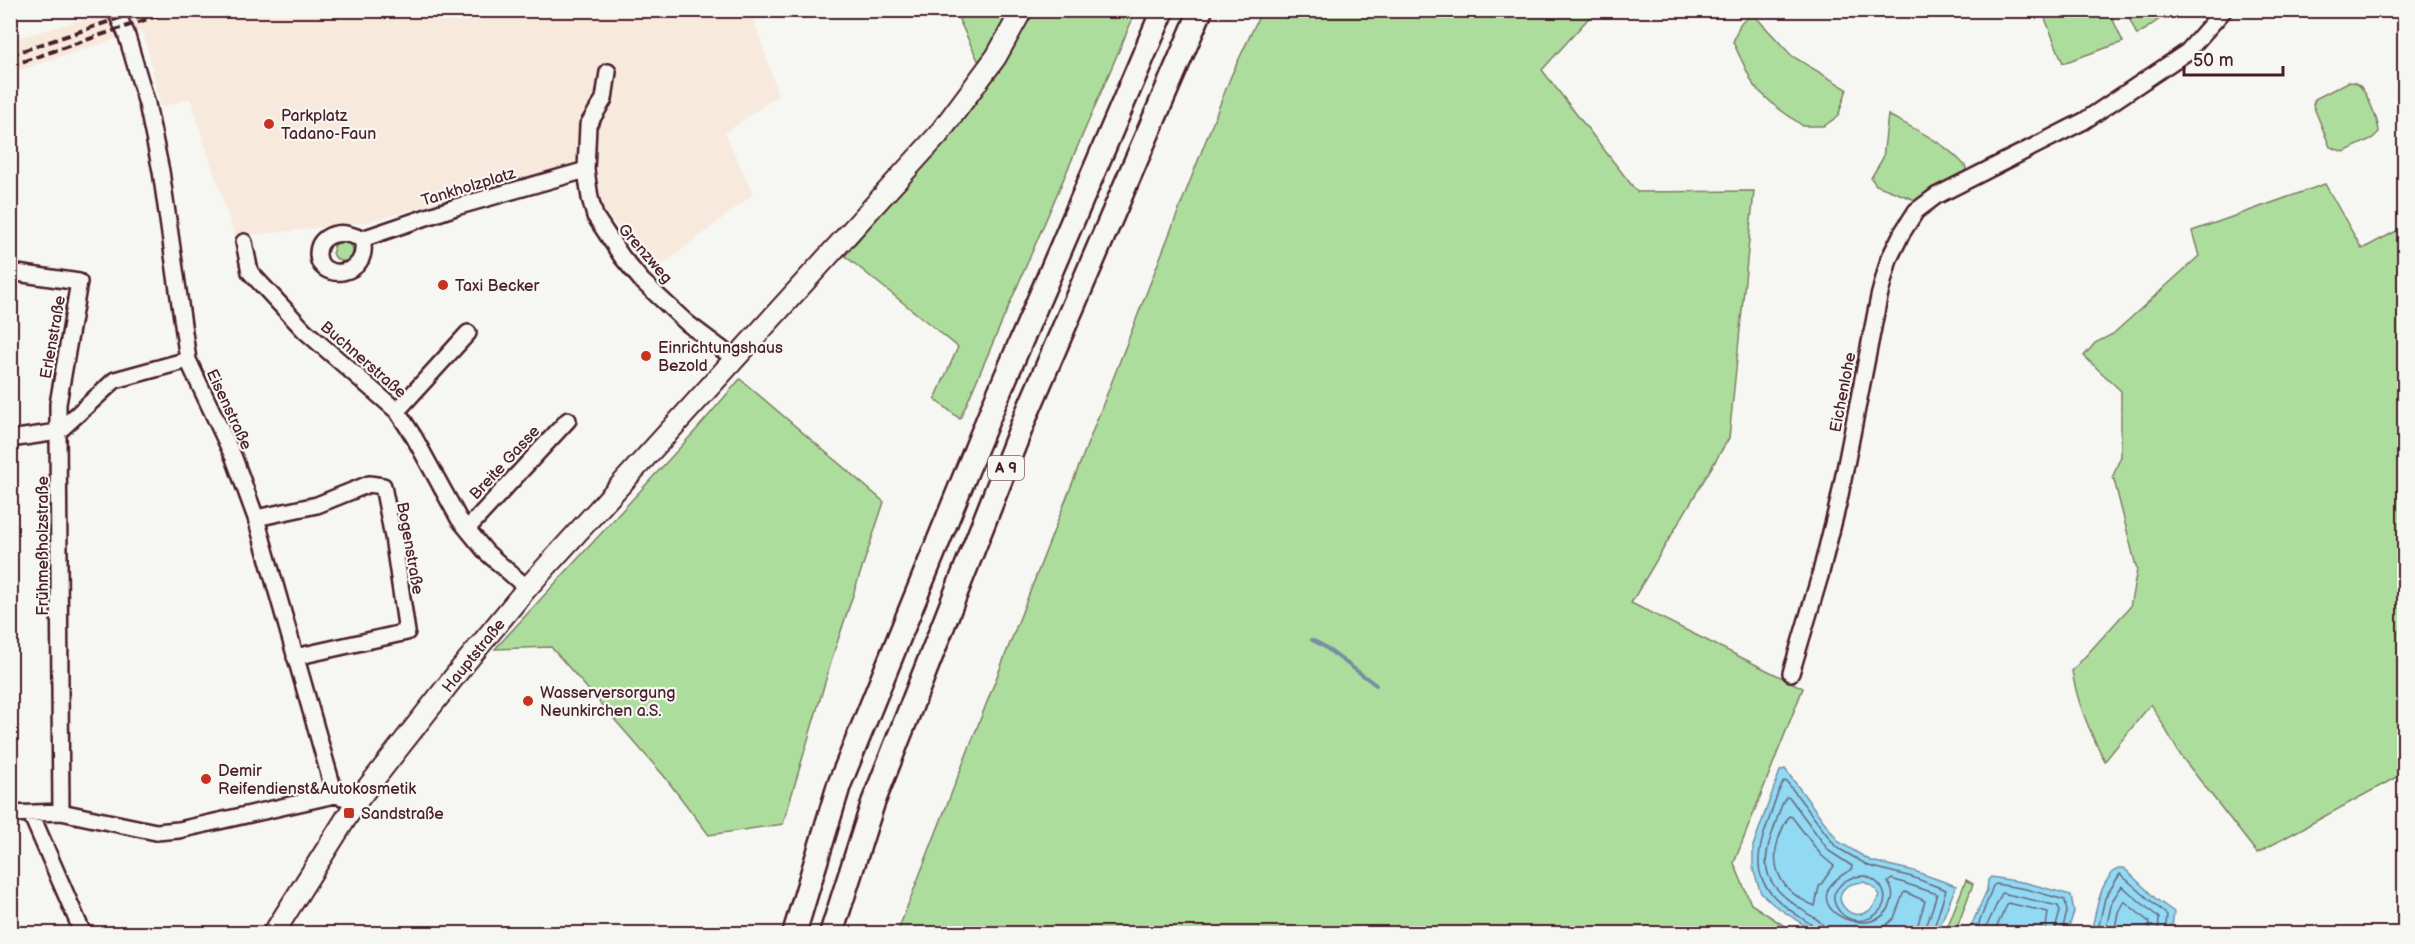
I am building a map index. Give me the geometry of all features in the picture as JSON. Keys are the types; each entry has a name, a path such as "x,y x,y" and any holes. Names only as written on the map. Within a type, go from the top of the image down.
{"highway":[{"name":"A 9","path":"794,933 843,774 994,402 1163,10"},
{"name":"A 9","path":"831,933 873,803 1027,413 1201,10"}],"main road":[{"name":"Hauptstraße","path":"273,933 357,801 462,667 527,588 938,135 996,57 1022,10"}],"street":[{"name":"Eisenstraße","path":"115,10 126,33 144,93 161,171 188,360 234,458 256,518 335,795"},
{"name":"Eichenlohe","path":"1791,673 1820,576 1839,500 1879,297 1889,259 1916,211 1936,196 2084,121 2187,52 2224,10"},
{"name":"Grenzweg","path":"608,72 604,99 588,125 586,170 595,216 622,257 642,281 687,323 735,359"},
{"name":"Tankholzplatz","path":"362,238 456,207 586,170"},
{"name":"Buchnerstraße","path":"244,243 250,272 304,330 397,411 459,519 486,552 527,588"},
{"name":"Erlenstraße","path":"10,272 79,282 58,404 58,432"},
{"path":"397,411 468,333"},
{"path":"10,439 58,432 115,380 188,360"},
{"name":"Breite Gasse","path":"467,529 568,420"},
{"name":"Frühmeßholzstraße","path":"58,432 62,812"},
{"name":"Bogenstraße","path":"256,518 317,505 369,484 382,486 407,632 295,657"},
{"path":"10,814 62,812 156,832 178,830 335,795 357,801"},
{"path":"32,814 81,929"}],"shaded area":[{"path":"751,10 778,95 725,133 753,194 654,272 569,167 367,222 235,237 190,98 161,107 143,30 11,73 11,40 111,11"}],"green space":[{"path":"1262,10 1595,11 1542,70 1637,192 1754,191 1729,438 1631,603 1803,688 1734,863 1751,904 1795,933 897,933 1231,76"},
{"path":"955,11 1136,11 960,419 935,399 958,347 845,256 989,84"},
{"path":"2042,11 2109,11 2123,42 2063,63"},
{"path":"2126,11 2171,11 2137,35"},
{"path":"1753,14 1792,56 1847,89 1838,116 1824,126 1803,126 1775,106 1754,86 1733,42 1740,24"},
{"path":"2348,82 2356,83 2361,87 2374,114 2379,132 2373,138 2344,152 2330,147 2313,105 2315,99"},
{"path":"1888,115 1930,137 1949,151 1966,167 1965,172 1926,192 1918,201 1876,185 1871,178 1883,158"},
{"path":"2325,184 2362,249 2404,227 2404,773 2257,853 2181,756 2151,704 2105,761 2089,729 2072,671 2130,607 2137,570 2113,476 2121,456 2121,391 2084,356 2095,343 2113,334 2199,256 2192,231"},
{"path":"339,241 347,241 353,247 353,255 347,261 339,261 333,255 333,247"},
{"path":"740,379 884,502 834,652 783,824 709,835 664,776 551,647 495,649"},
{"path":"1966,880 1973,884 1955,933 1945,933"}],"water":[{"path":"1785,769 1839,842 1871,861 1914,871 1956,886 1937,933 1816,933 1774,905 1761,893 1753,869 1753,846 1780,771","holes":["1864,882 1874,887 1880,895 1871,909 1861,914 1852,913 1845,908 1841,900 1842,892 1849,885"]},
{"path":"2118,868 2124,868 2156,899 2174,912 2171,933 2090,933 2102,890 2111,874"},
{"path":"1991,877 2027,883 2071,895 2074,912 2067,933 1968,933"}],"waterway":[{"path":"1312,640 1376,685"}],"railway":[{"path":"10,55 143,10"},
{"path":"10,66 174,10"}],"place":[{"name":"Parkplatz Tadano-Faun","path":"269,124"},
{"name":"Taxi Becker","path":"443,285"},
{"name":"Einrichtungshaus Bezold","path":"646,356"},
{"name":"Wasserversorgung Neunkirchen a.S.","path":"528,701"},
{"name":"Demir Reifendienst&Autokosmetik","path":"206,779"},
{"name":"Sandstraße","path":"349,813"}]}
